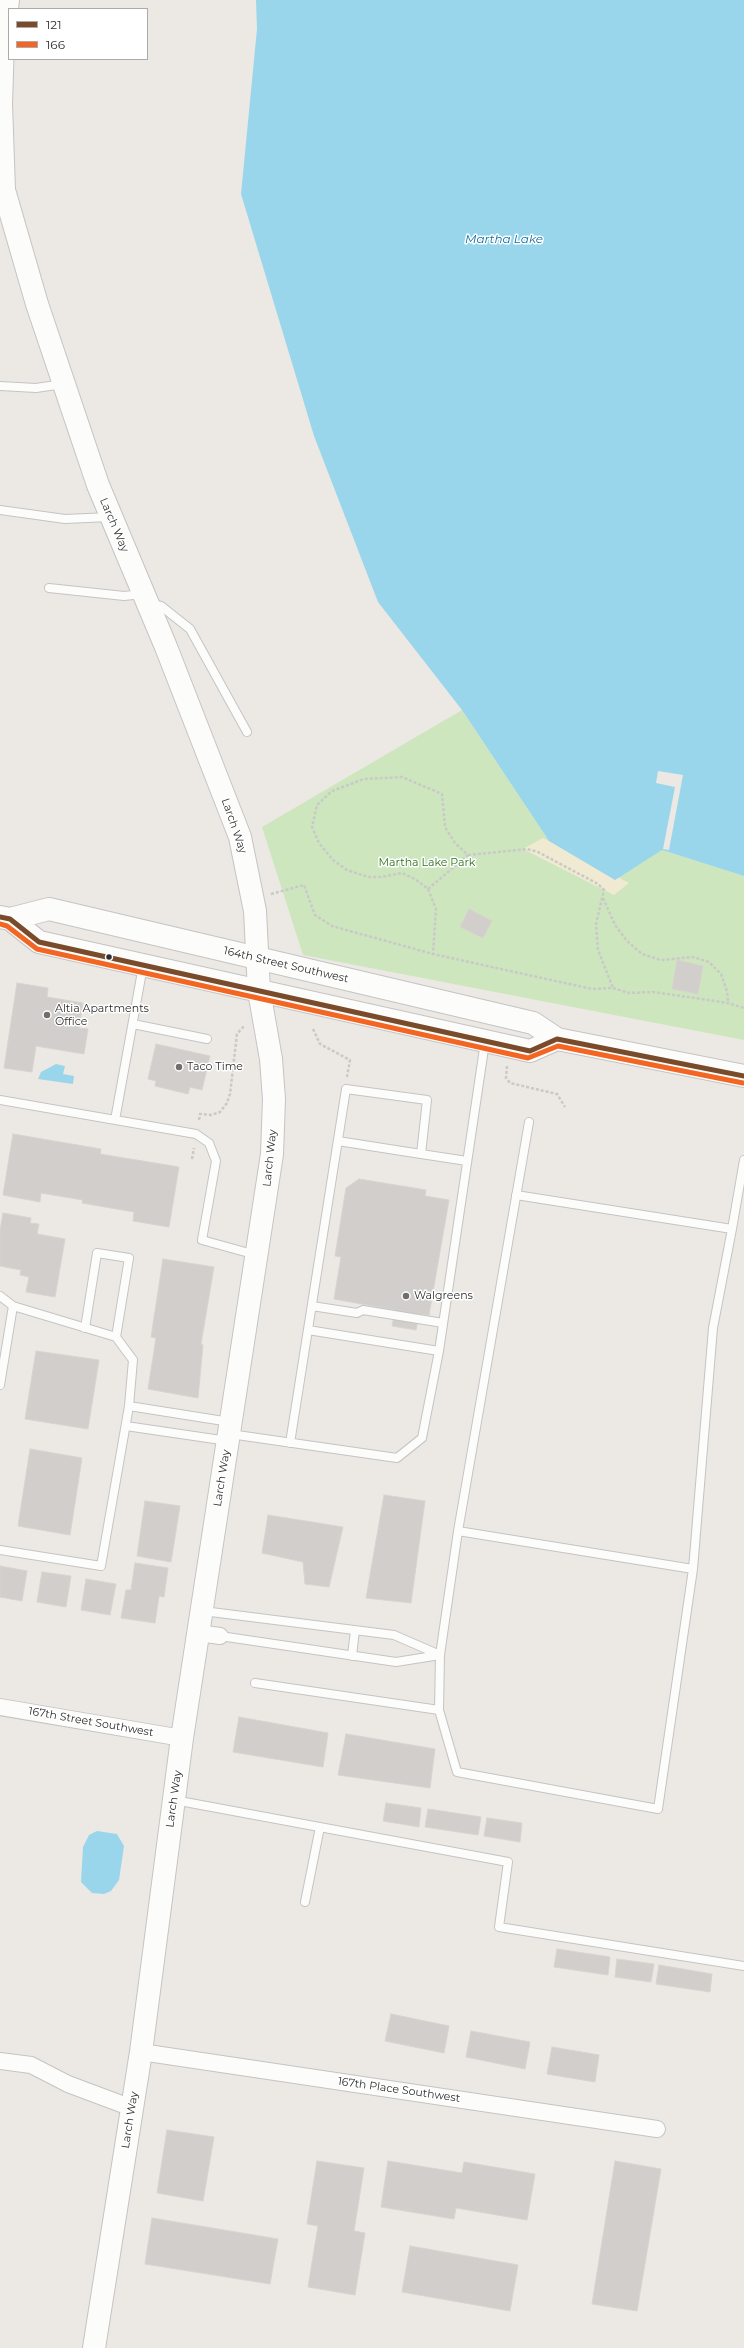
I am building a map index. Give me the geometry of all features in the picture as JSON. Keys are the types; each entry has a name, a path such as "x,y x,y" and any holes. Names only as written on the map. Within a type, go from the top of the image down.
{"main road":[{"name":"Larch Way","path":"8,0 1,40 4,190 37,304 98,485 145,598 240,837 252,890 258,958 259,991 271,1059 274,1099 272,1154 182,1738 142,2052 94,2348"},
{"name":"164th Street Southwest","path":"5,918 49,910 533,1023 557,1039 744,1076"},
{"name":"164th Street Southwest","path":"5,918 39,942 530,1051 557,1039"}],"street":[{"path":"198,1633 220,1636"},
{"name":"167th Street Southwest","path":"0,1707 182,1738"},
{"name":"167th Place Southwest","path":"142,2052 657,2129"},
{"path":"0,2061 31,2065 68,2084 132,2108"}],"lane":[{"path":"0,386 36,388 64,384"},
{"path":"0,510 65,519 111,517"},
{"path":"49,588 145,598 161,606 190,628 247,732"},
{"path":"115,1120 143,965"},
{"path":"133,1024 207,1040"},
{"path":"129,1406 229,1432 290,1443 397,1458 422,1438 439,1351 485,1041"},
{"path":"290,1443 346,1089 427,1100 421,1154"},
{"path":"0,1100 196,1134 209,1144 216,1161 202,1240 256,1256"},
{"path":"529,1122 458,1531 440,1655 439,1710 457,1772 658,1809 693,1569 713,1328 744,1160"},
{"path":"338,1141 467,1162"},
{"path":"516,1195 732,1229"},
{"path":"85,1328 97,1254 129,1258 116,1337"},
{"path":"0,1296 13,1306 116,1337 133,1360 126,1426 101,1566 0,1550"},
{"path":"0,1386 13,1306"},
{"path":"312,1306 357,1314 363,1310 443,1323"},
{"path":"308,1330 439,1351"},
{"path":"126,1426 229,1432"},
{"path":"458,1531 693,1569"},
{"path":"202,1610 394,1635 440,1655"},
{"path":"352,1656 355,1630"},
{"path":"220,1636 396,1662 440,1655"},
{"path":"255,1683 439,1710"},
{"path":"174,1800 508,1862 499,1927 744,1966"},
{"path":"305,1902 320,1827"}],"path":[{"path":"433,954 436,909 428,889 415,879 402,873 381,877 368,877 347,870 333,860 319,843 312,827 317,805 332,791 364,779 402,777 442,794 445,827 455,843 468,855"},
{"path":"428,889 468,855 527,849 538,852 598,884 604,890 596,924 598,950 613,988"},
{"path":"269,894 304,886 315,915 332,926 433,954 592,989 613,988 629,993 654,992 728,1003 744,1008"},
{"path":"602,898 615,925 626,941 642,954 661,960 693,957 709,962 721,974 727,990 728,1003"},
{"path":"199,1120 200,1114 211,1115 220,1112 227,1104 230,1094 237,1034 246,1024"},
{"path":"313,1029 320,1044 350,1060 346,1089"},
{"path":"507,1066 506,1078 510,1083 557,1094 566,1107"}],"green space":[{"name":"Martha Lake Park","path":"462,710 549,841 662,850 744,876 744,1040 303,955 262,827"}],"sand":[{"path":"543,838 629,883 614,895 523,849"}],"water":[{"name":"Martha Lake","path":"256,0 744,0 744,876 662,850 615,880 549,841 462,710 378,602 314,436 241,194 257,29"},
{"path":"56,1064 65,1066 63,1074 74,1076 73,1084 38,1079 41,1072"},
{"path":"97,1831 117,1834 124,1846 119,1880 111,1891 104,1894 92,1893 81,1882 83,1847 89,1835"}],"pier":[{"path":"658,771 683,775 669,850 663,849 675,787 656,783"}],"building":[{"path":"469,909 492,921 483,938 460,927"},
{"path":"677,960 703,966 698,994 672,989"},
{"name":"Altia Apartments Office","path":"17,983 48,988 47,997 83,1003 79,1028 88,1029 84,1054 36,1046 32,1072 4,1068"},
{"name":"Taco Time","path":"156,1044 210,1056 202,1090 190,1087 188,1094 155,1086 156,1081 148,1079"},
{"path":"13,1134 101,1149 100,1154 179,1167 169,1227 133,1221 134,1212 82,1203 83,1200 41,1193 40,1202 3,1195"},
{"name":"Walgreens","path":"359,1179 426,1190 425,1196 449,1200 429,1315 419,1314 416,1330 392,1326 395,1310 334,1299 341,1257 335,1256 346,1188"},
{"path":"3,1213 31,1218 30,1223 39,1224 37,1234 65,1239 55,1297 26,1292 29,1277 20,1275 21,1270 0,1266 0,1231"},
{"path":"163,1259 214,1267 201,1344 203,1345 198,1398 148,1389 156,1338 151,1337"},
{"path":"36,1351 99,1360 88,1429 25,1419"},
{"path":"30,1449 82,1458 70,1535 18,1526"},
{"path":"384,1495 425,1501 411,1603 366,1598"},
{"path":"145,1501 180,1506 171,1562 137,1556"},
{"path":"268,1515 343,1527 329,1587 305,1584 303,1562 262,1553"},
{"path":"135,1563 168,1568 164,1597 159,1596 155,1623 121,1618 126,1590 131,1590"},
{"path":"0,1566 27,1571 22,1601 0,1597"},
{"path":"42,1572 71,1576 66,1607 37,1602"},
{"path":"86,1579 116,1584 110,1615 81,1610"},
{"path":"239,1717 328,1733 323,1767 233,1752"},
{"path":"346,1734 435,1749 430,1788 338,1775"},
{"path":"386,1803 421,1808 419,1827 383,1821"},
{"path":"428,1809 481,1817 478,1835 425,1827"},
{"path":"487,1818 522,1823 520,1842 484,1836"},
{"path":"557,1949 610,1957 608,1975 554,1967"},
{"path":"617,1959 654,1964 651,1982 615,1977"},
{"path":"659,1965 712,1974 710,1992 656,1984"},
{"path":"391,2014 449,2026 444,2053 385,2041"},
{"path":"471,2031 530,2042 525,2069 466,2057"},
{"path":"552,2047 599,2055 595,2082 547,2074"},
{"path":"167,2130 214,2137 203,2201 157,2193"},
{"path":"317,2161 364,2168 354,2231 365,2233 355,2295 308,2287 318,2226 307,2224"},
{"path":"388,2161 462,2173 464,2162 535,2174 527,2220 456,2208 454,2219 381,2207"},
{"path":"615,2161 661,2169 637,2311 592,2304"},
{"path":"152,2218 278,2239 270,2284 145,2264"},
{"path":"410,2246 518,2265 510,2311 402,2292"}],"transit line":[{"name":"121","path":"0,917 10,919 39,942 530,1051 557,1039 744,1076"},
{"name":"166","path":"0,924 7,926 37,949 528,1058 558,1046 743,1083"}],"place":[{"name":"Altia Apartments Office","path":"47,1015"},
{"name":"Taco Time","path":"179,1067"},
{"name":"Walgreens","path":"406,1296"}]}
